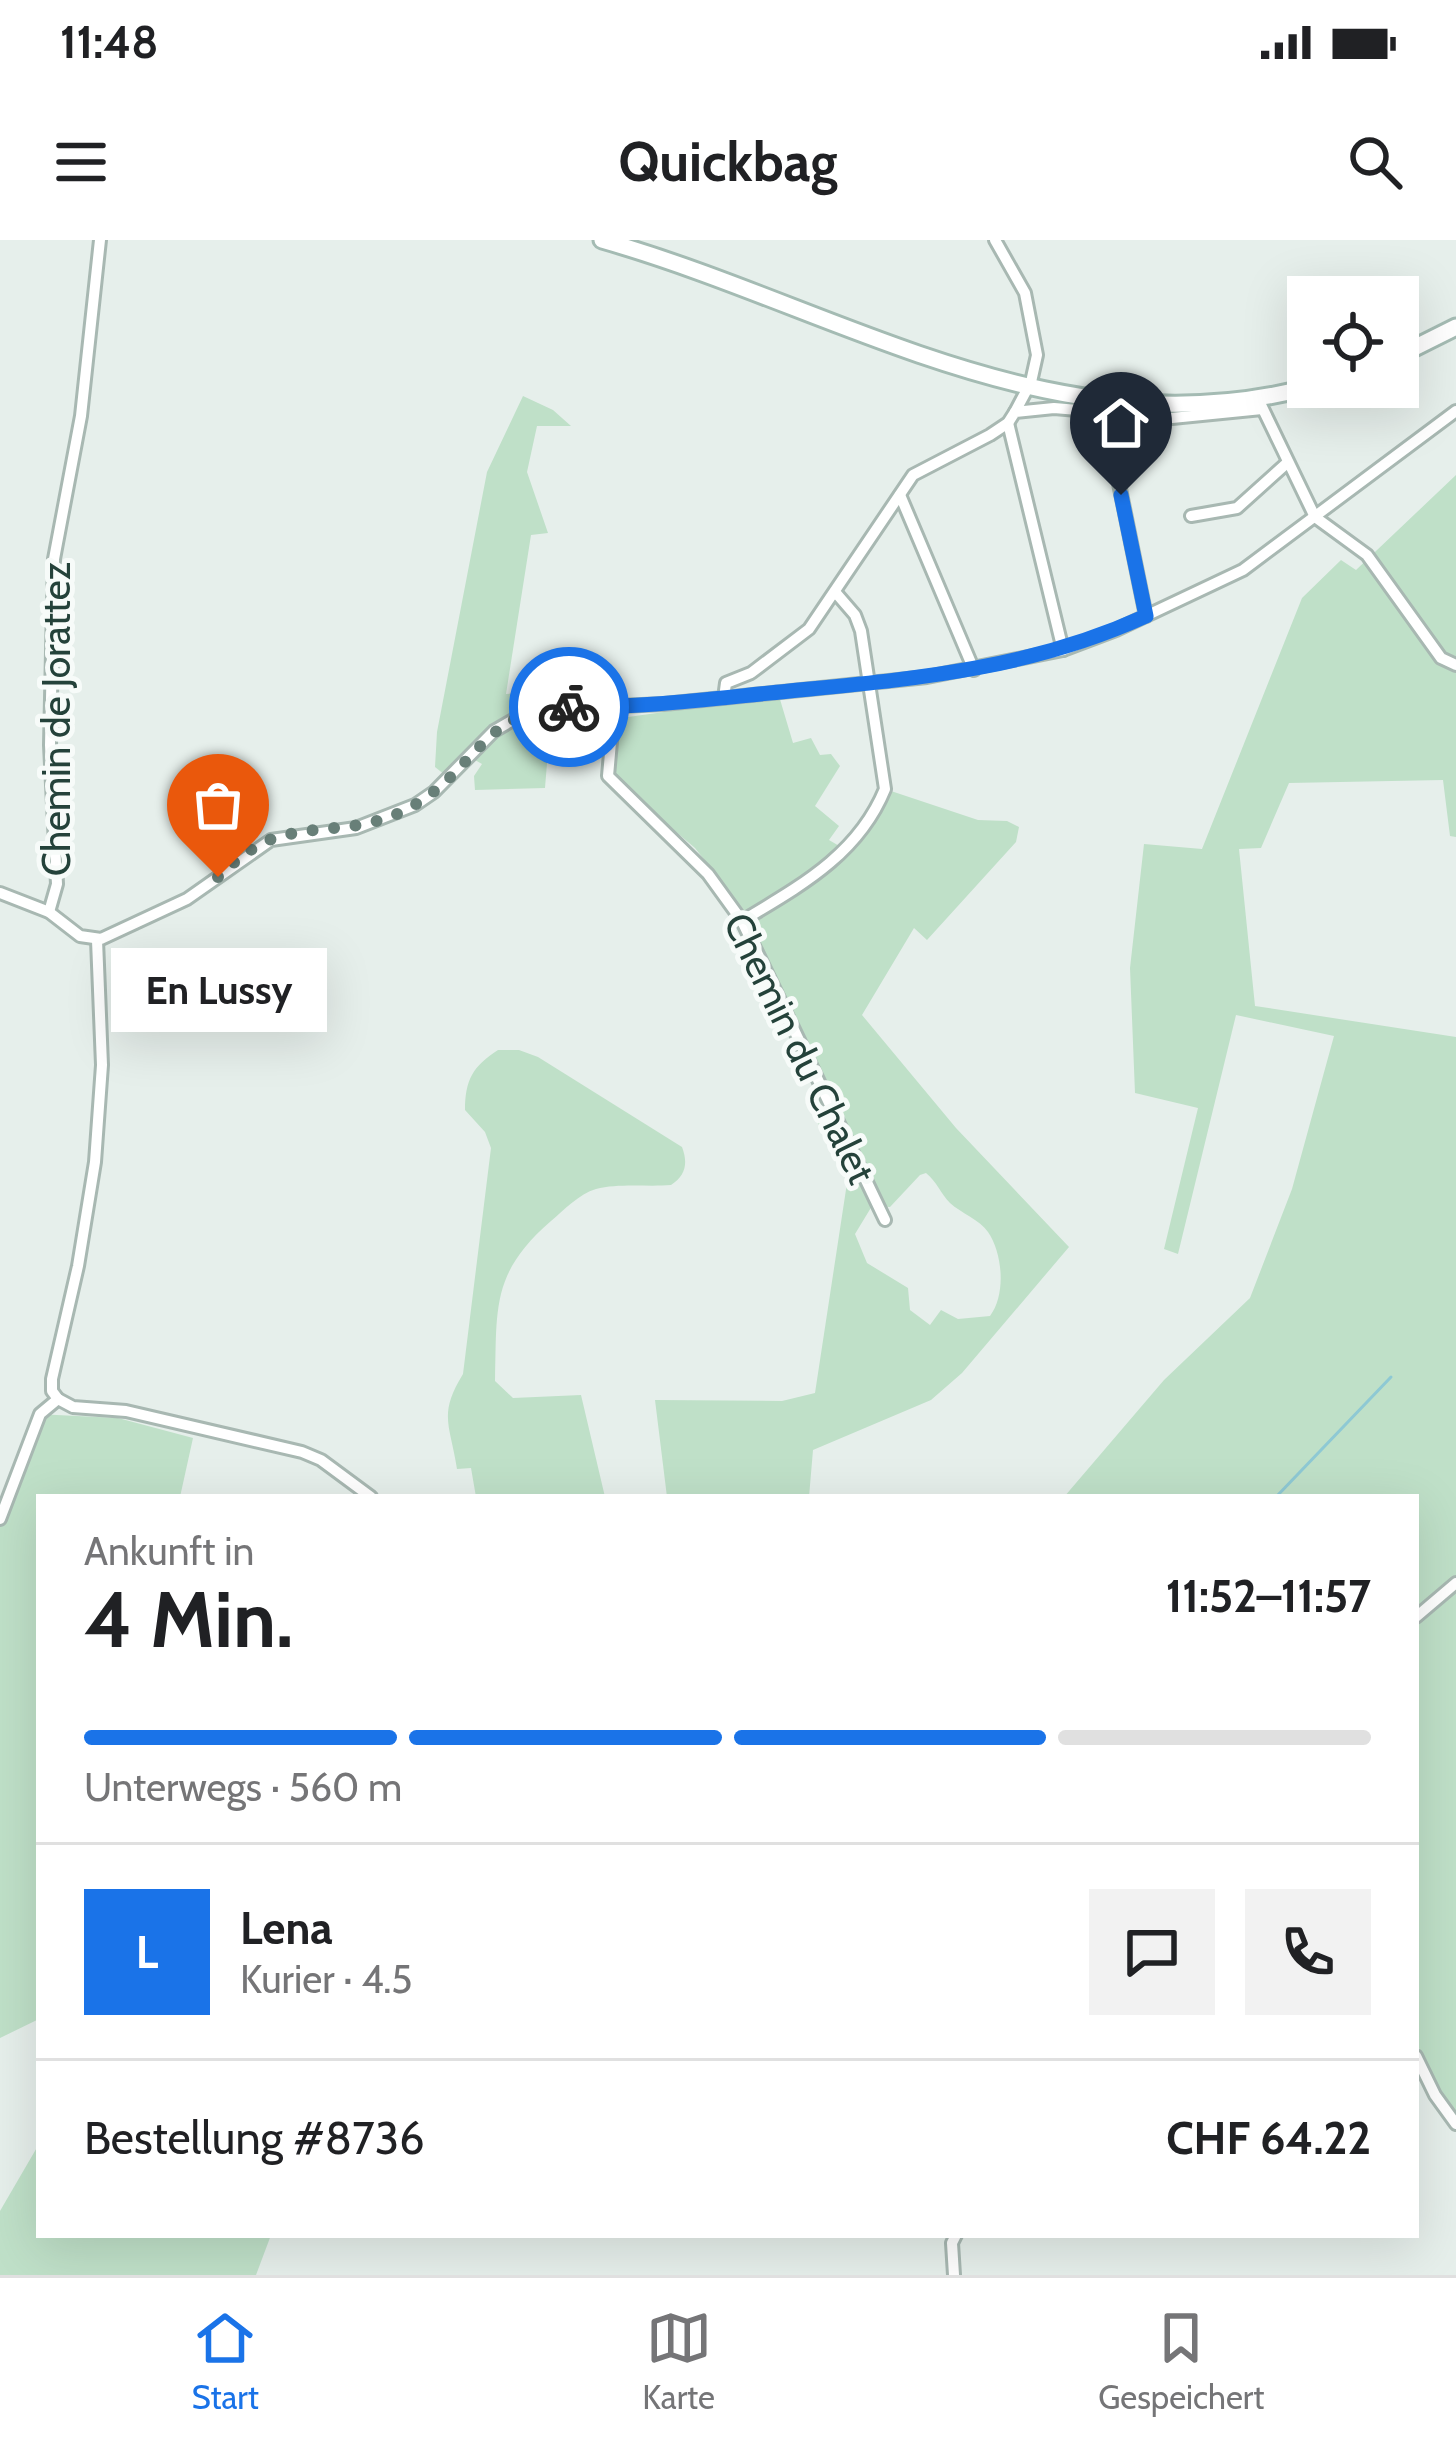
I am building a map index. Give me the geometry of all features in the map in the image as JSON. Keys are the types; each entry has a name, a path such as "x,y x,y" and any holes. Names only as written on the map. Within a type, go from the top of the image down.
{"main road":[{"path":"602,240 1028,388 1140,405 1261,404 1287,395"},
{"path":"1419,346 1456,327"}],"street":[{"name":"Chemin de Jorattez","path":"49,911 57,884 50,745 54,559 81,416 100,240"},
{"path":"995,240 1028,300 1036,355 1028,388 1012,418 1063,650"},
{"path":"724,698 726,683 740,680 793,644 836,593 913,475 1012,418 1054,408 1172,418 1261,404 1316,517 1366,555 1441,658 1456,665"},
{"path":"0,893 49,911 80,936 97,940 185,900 271,840 366,825 415,805 515,716 548,707 614,708 867,684 974,670 1063,650 1243,570 1456,410"},
{"path":"1105,415 1146,616"},
{"path":"1191,516 1237,508 1287,463"},
{"path":"899,495 974,670"},
{"path":"742,921 847,851 883,796 885,781 858,620 836,593"},
{"name":"Chemin du Chalet","path":"614,708 607,767 613,784 708,874 742,921 885,1220"},
{"path":"97,940 102,1009 100,1111 78,1266 52,1391 73,1407 126,1412 302,1452 322,1460 367,1494"},
{"path":"0,1519 40,1414 58,1399"},
{"path":"1419,1614 1456,1583"},
{"path":"1419,2062 1435,2096 1456,2124"},
{"path":"949,2273 954,2238"}],"green space":[{"path":"523,396 553,410 571,426 537,426 527,472 548,533 531,535 506,694 583,695 584,713 551,714 545,788 475,790 474,776 482,764 468,756 445,775 435,767 437,732 487,472"},
{"path":"1456,475 1456,837 1450,836 1443,780 1289,783 1261,848 1239,849 1255,1006 1456,1037 1456,2114 1419,2048 1419,1494 1067,1494 1164,1380 1250,1298 1292,1189 1334,1036 1236,1015 1178,1254 1164,1249 1198,1108 1135,1093 1130,968 1144,844 1202,849 1302,598 1341,560 1356,570"},
{"path":"779,696 793,743 811,738 820,755 831,754 840,766 815,806 839,826 829,840 846,850 885,789 978,820 1007,821 1019,827 1016,842 927,940 914,928 862,1015 956,1128 1069,1247 962,1373 931,1400 813,1450 809,1494 667,1494 655,1400 782,1401 815,1393 847,1183 812,1111 824,1082 749,917 695,848 616,781 610,766 621,718","holes":["926,1173 950,1203 988,1232 999,1263 1000,1286 990,1316 958,1319 941,1310 930,1325 910,1310 908,1288 867,1263 855,1234 872,1206 890,1207"]},
{"path":"498,1050 519,1050 538,1057 682,1147 684,1153 683,1173 671,1185 605,1187 572,1203 531,1240 507,1275 501,1293 495,1381 513,1398 581,1395 604,1494 475,1494 471,1468 457,1469 448,1410 463,1374 491,1148 485,1132 465,1110 465,1099 472,1075"},
{"path":"36,1414 118,1418 193,1438 181,1494 36,1494 36,2020 0,2038 0,1507"},
{"path":"36,2149 36,2238 270,2238 256,2275 0,2275 0,2211"}],"waterway":[{"path":"1279,1494 1391,1377"}],"way so far":[{"path":"218,877 271,840 366,825 415,805 504,723 530,710 569,707"}],"place":[{"name":"En Lussy","path":"218,877"}],"route":[{"path":"569,707 664,704 927,677 1084,643 1146,616 1121,495"}]}
